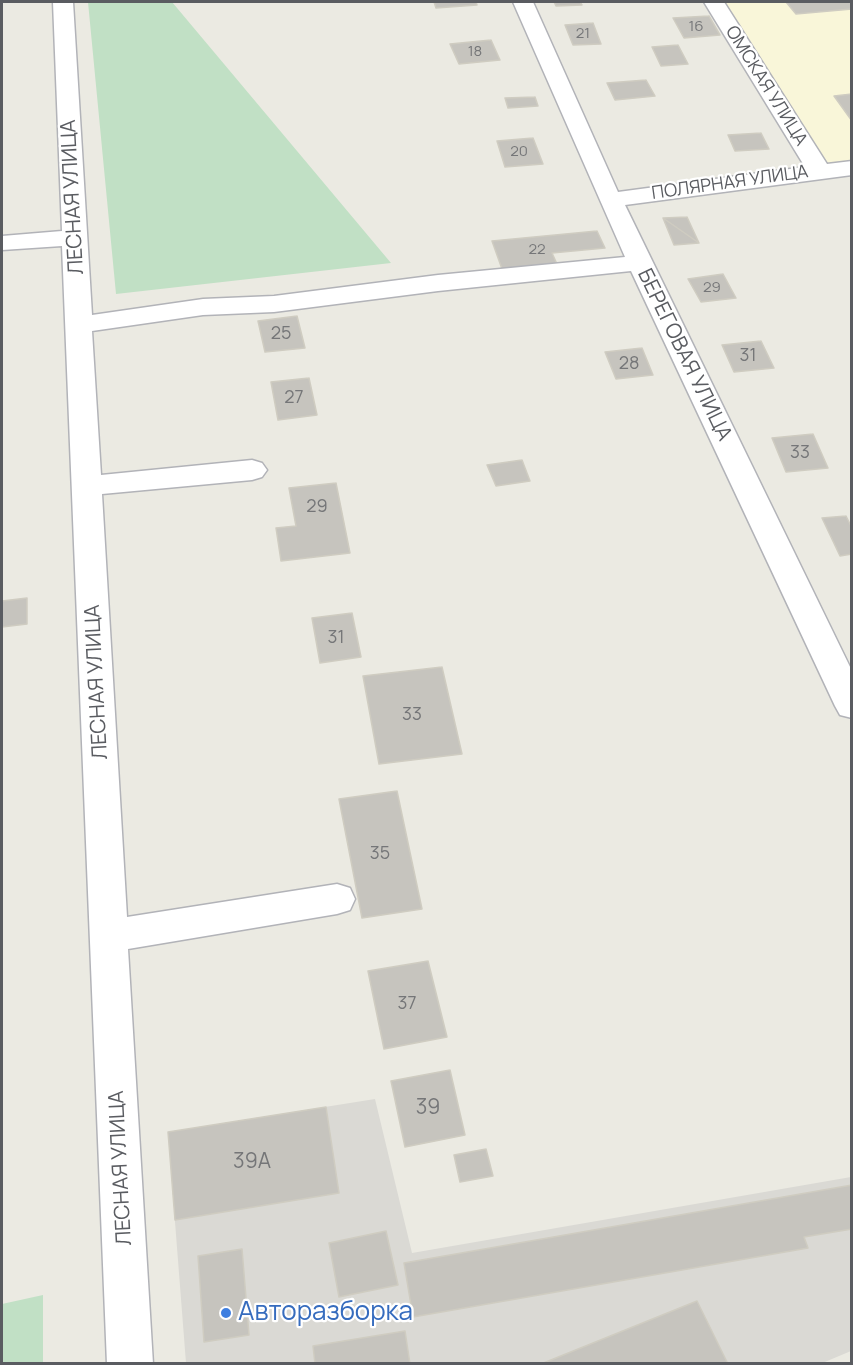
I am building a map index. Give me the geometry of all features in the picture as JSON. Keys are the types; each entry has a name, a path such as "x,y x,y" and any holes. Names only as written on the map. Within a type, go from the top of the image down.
{"street":[{"name":"ЛЕСНАЯ УЛИЦА","path":"63,2 130,1364"},
{"name":"БЕРЕГОВАЯ УЛИЦА","path":"523,2 639,263 852,706"},
{"name":"ОМСКАЯ УЛИЦА","path":"714,2 819,171"},
{"name":"ПОЛЯРНАЯ УЛИЦА","path":"610,200 852,168"},
{"path":"2,243 75,238"},
{"path":"79,325 138,315 274,304 394,291 438,283 639,263"},
{"path":"87,486 252,470"},
{"path":"109,936 337,899"}],"shaded area":[{"path":"714,2 851,2 851,168 819,171"},
{"path":"375,1099 412,1253 851,1177 851,1351 820,1364 186,1363 168,1132"}],"green space":[{"path":"88,2 172,2 391,263 116,294"},
{"path":"43,1295 43,1363 2,1363 2,1304"}],"building":[{"path":"434,2 476,2 477,5 436,8"},
{"path":"554,2 580,2 582,5 556,6"},
{"path":"786,2 852,2 852,9 796,14"},
{"path":"709,16 720,35 684,38 673,18"},
{"path":"593,23 601,44 573,45 565,25"},
{"path":"491,40 500,60 459,64 450,44"},
{"path":"678,45 688,64 661,66 652,47"},
{"path":"646,80 655,96 615,100 607,83"},
{"path":"852,94 852,121 834,96"},
{"path":"535,97 538,106 508,108 505,98"},
{"path":"761,133 769,149 735,151 728,135"},
{"path":"533,138 543,164 505,167 497,141"},
{"path":"687,217 699,243 663,218"},
{"path":"663,218 699,243 674,245"},
{"path":"597,231 605,248 552,253 557,264 502,269 492,241"},
{"path":"723,274 736,298 701,302 688,279"},
{"path":"297,316 305,348 265,352 258,321"},
{"path":"761,341 774,368 734,372 722,345"},
{"path":"642,348 653,375 616,379 605,352"},
{"path":"309,378 317,415 278,420 271,382"},
{"path":"813,434 828,468 786,472 772,438"},
{"path":"522,460 530,481 496,486 487,465"},
{"path":"336,483 350,553 281,561 276,528 296,526 289,488"},
{"path":"846,516 852,528 852,554 840,556 822,518"},
{"path":"27,598 27,624 2,627 2,601"},
{"path":"352,613 361,657 320,663 312,618"},
{"path":"442,667 462,754 379,764 363,676"},
{"path":"397,791 422,909 362,918 339,799"},
{"path":"428,961 447,1037 384,1049 368,971"},
{"path":"450,1070 465,1135 405,1147 391,1081"},
{"path":"326,1107 339,1193 175,1220 168,1132"},
{"path":"486,1149 493,1176 460,1182 454,1155"},
{"path":"852,1185 852,1229 804,1237 808,1248 413,1317 404,1263"},
{"path":"386,1231 398,1285 339,1297 329,1243"},
{"path":"242,1249 249,1335 204,1342 198,1256"},
{"path":"697,1301 728,1364 541,1364"},
{"path":"405,1331 410,1364 315,1364 313,1346"}],"place":[{"name":"Авторазборка","path":"226,1313"}]}
